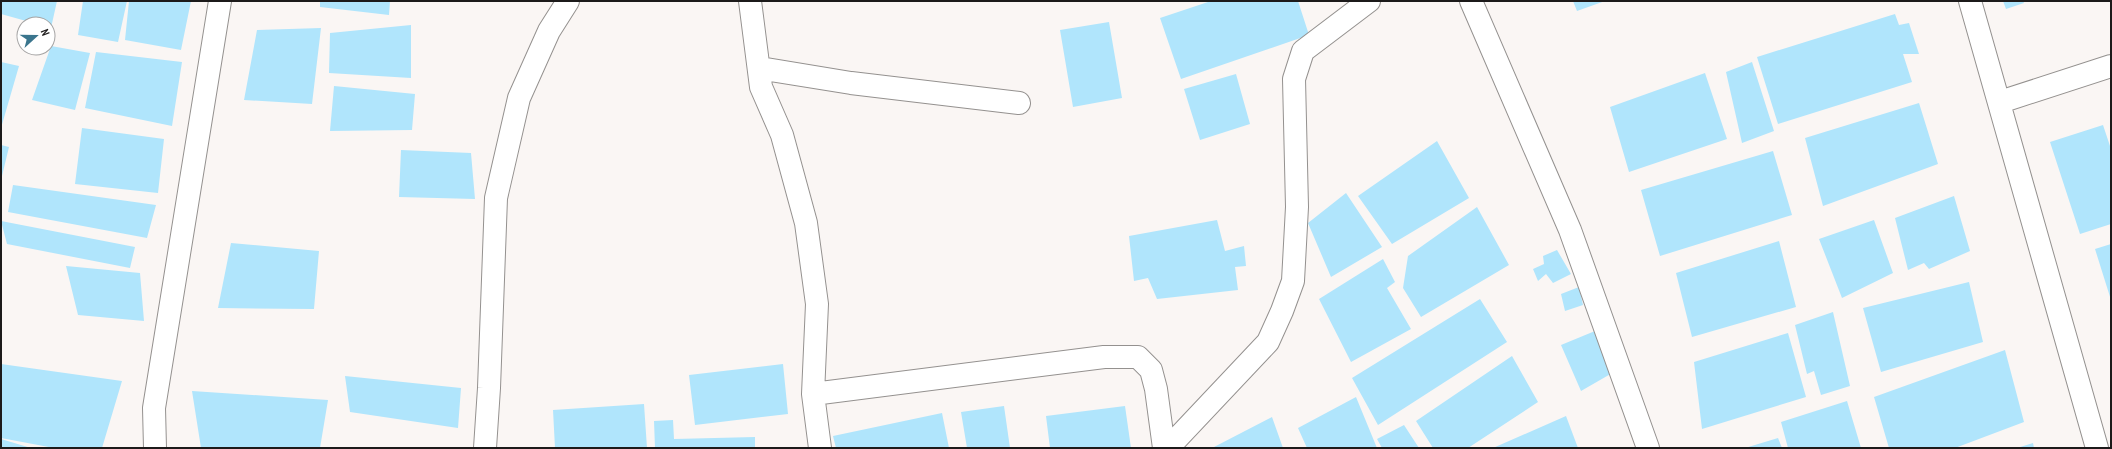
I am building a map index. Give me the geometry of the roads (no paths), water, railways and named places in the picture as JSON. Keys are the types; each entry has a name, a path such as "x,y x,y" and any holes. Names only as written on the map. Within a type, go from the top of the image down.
{"street":[{"path":"155,448 154,408 220,1"},
{"path":"485,448 496,198 519,98 549,30 568,1"},
{"path":"750,1 761,87 782,135 806,223 817,304 813,394 820,448"},
{"path":"1168,448 1268,342 1282,311 1294,281 1297,208 1294,79 1303,51 1369,1"},
{"path":"1471,1 1570,230 1648,448"},
{"path":"1970,1 2000,102 2097,448"},
{"path":"2000,102 2111,66"},
{"path":"759,68 852,83 1019,103"},
{"path":"813,394 1104,357 1138,357 1151,370 1156,389 1164,448"}]}
